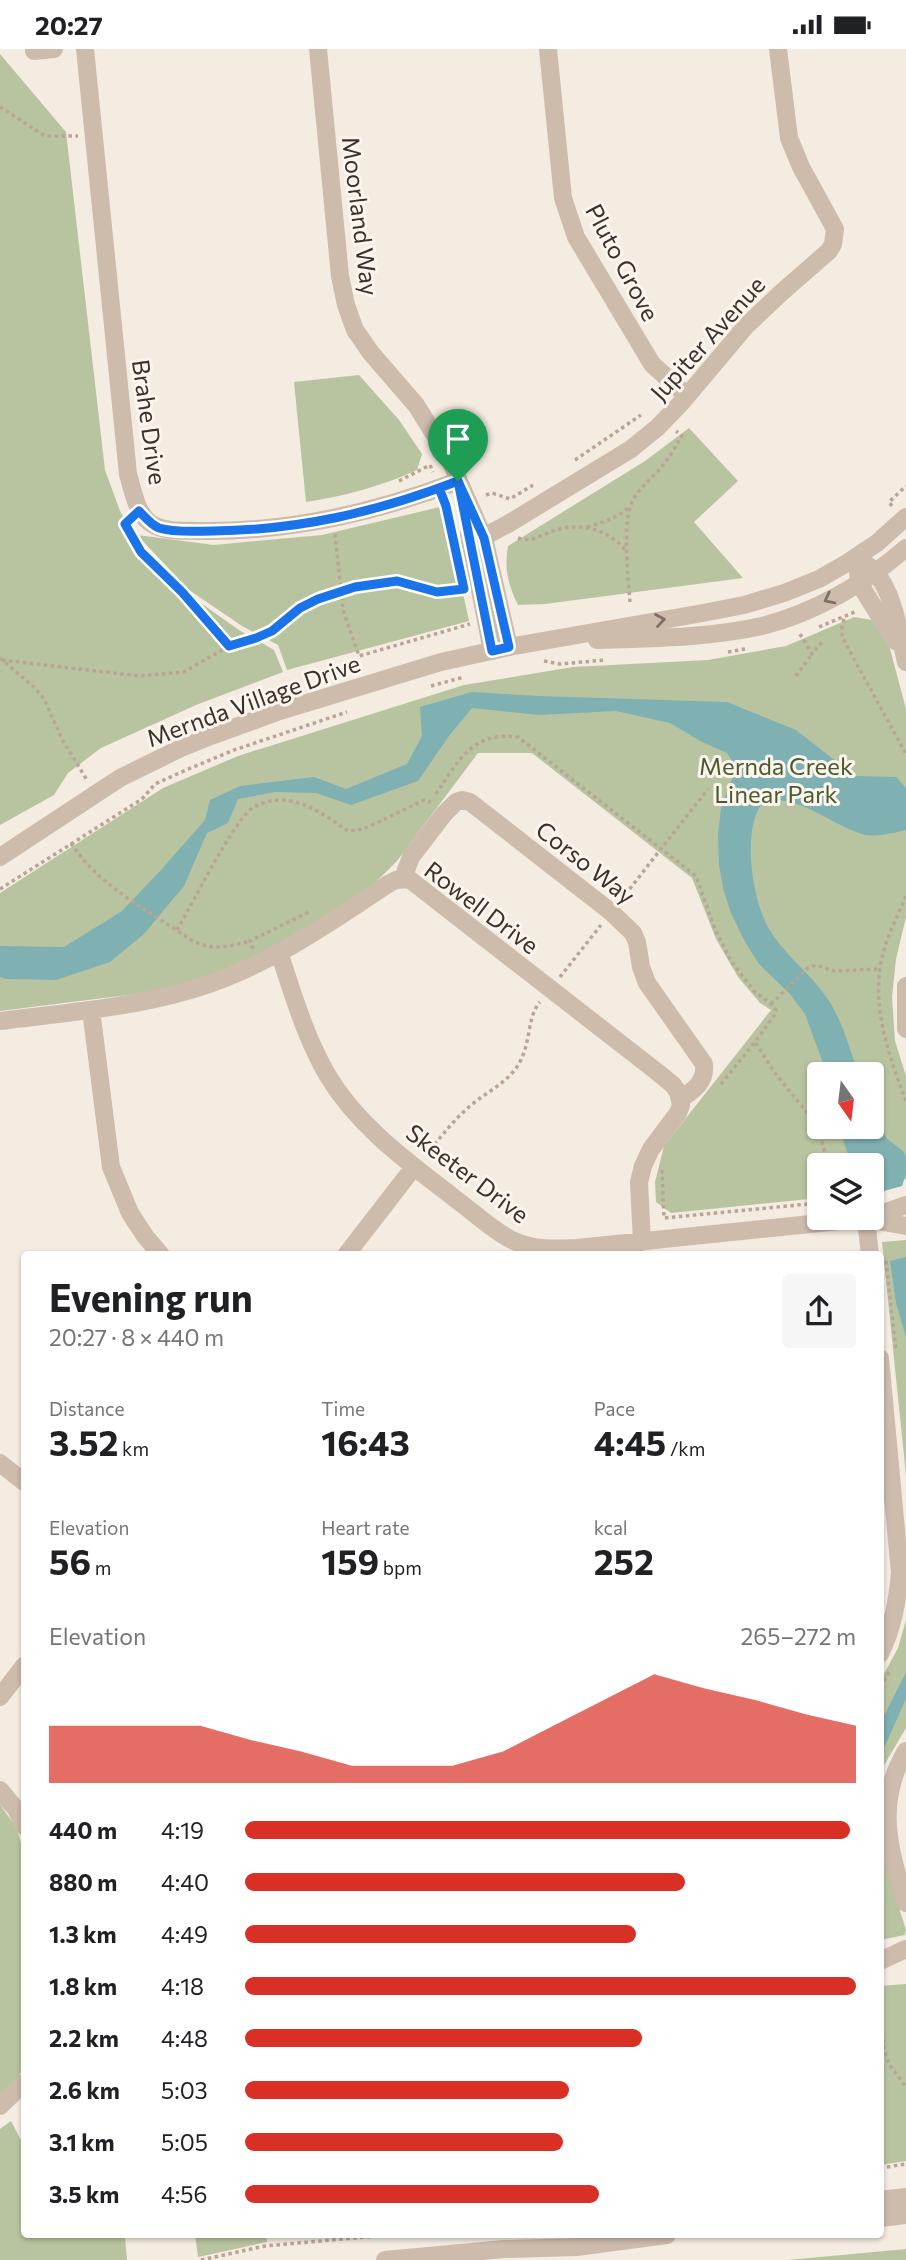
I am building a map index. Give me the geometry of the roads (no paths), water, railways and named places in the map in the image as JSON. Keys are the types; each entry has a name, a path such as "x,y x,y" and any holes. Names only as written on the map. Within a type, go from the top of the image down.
{"street":[{"path":"34,51 54,49"},
{"name":"Brahe Drive","path":"85,49 128,474 139,511 159,528 244,530 333,520 417,496 458,481"},
{"name":"Moorland Way","path":"318,49 340,276 346,305 355,330 416,405 435,433 458,481 477,541 501,649"},
{"name":"Pluto Grove","path":"548,49 563,198 576,237 652,364 687,396"},
{"name":"Jupiter Avenue","path":"477,541 631,449 666,420 746,326 821,259 833,244 833,223 801,167 789,138 778,49"},
{"name":"Mernda Village Drive","path":"0,857 112,783 181,748 256,720 441,662 744,605 784,593 819,579 855,557 877,543 906,517"},
{"name":"Mernda Village Drive","path":"545,642 683,637 764,625 798,613 859,583 906,548"},
{"path":"855,557 876,571 889,593 905,659"},
{"path":"855,557 859,583 905,659"},
{"name":"Corso Way","path":"403,879 411,857 444,814 456,802 462,800 470,802 611,912 633,933 647,983 704,1064 705,1071 700,1084 681,1099"},
{"name":"Rowell Drive","path":"0,1021 91,1010 191,990 225,978 279,952 329,924 388,884 409,879 656,1071 673,1085 681,1099"},
{"name":"Skeeter Drive","path":"279,952 304,1026 329,1077 347,1103 371,1129 414,1167 513,1241 532,1248 551,1249 642,1242 677,1247 807,1227"},
{"path":"906,986 906,1029"},
{"path":"91,1010 111,1167 130,1213 158,1251"},
{"path":"642,1242 639,1182 651,1149 678,1113 681,1099"},
{"path":"349,1251 414,1167"},
{"name":"Skeeter Drive","path":"884,1213 906,1205"},
{"name":"Skeeter Drive","path":"884,1221 906,1226"},
{"path":"872,1230 877,1251"},
{"path":"884,1646 891,1632 897,1605 900,1573 889,1357"},
{"path":"0,1462 21,1480"},
{"path":"0,1697 21,1670"},
{"path":"906,1751 899,1762 889,1796 887,1825 889,1849 906,1903"},
{"path":"0,1790 21,1820"},
{"path":"884,1961 906,1949"},
{"path":"884,1963 906,1963"},
{"path":"0,2106 21,2086"},
{"path":"884,2200 906,2197"},
{"path":"884,2218 906,2215"},
{"path":"385,2260 504,2249 576,2247 644,2238"}],"water":[{"path":"472,692 727,702 796,730 855,776 896,777 906,788 906,830 890,834 862,834 803,807 779,800 765,800 757,812 753,827 751,863 763,916 776,939 817,984 831,1004 855,1062 823,1062 805,1014 790,994 759,964 731,913 719,865 718,834 721,808 734,774 733,762 727,753 670,723 616,711 539,715 472,708 418,781 351,805 316,793 275,792 238,799 228,823 207,833 184,886 144,934 110,962 56,980 0,977 0,946 64,947 122,911 205,820 210,800 240,786 314,777 346,789 407,764 422,736 420,707"},
{"path":"884,1132 887,1139 906,1156 906,1174 902,1186 884,1191 884,1153 848,1153 842,1139 884,1139"},
{"path":"906,1257 906,1337 896,1303 890,1261"},
{"path":"906,1672 906,1699 884,1748 884,1716"}],"park label":[{"name":"Mernda Creek Linear Park","path":"776,779"}]}
